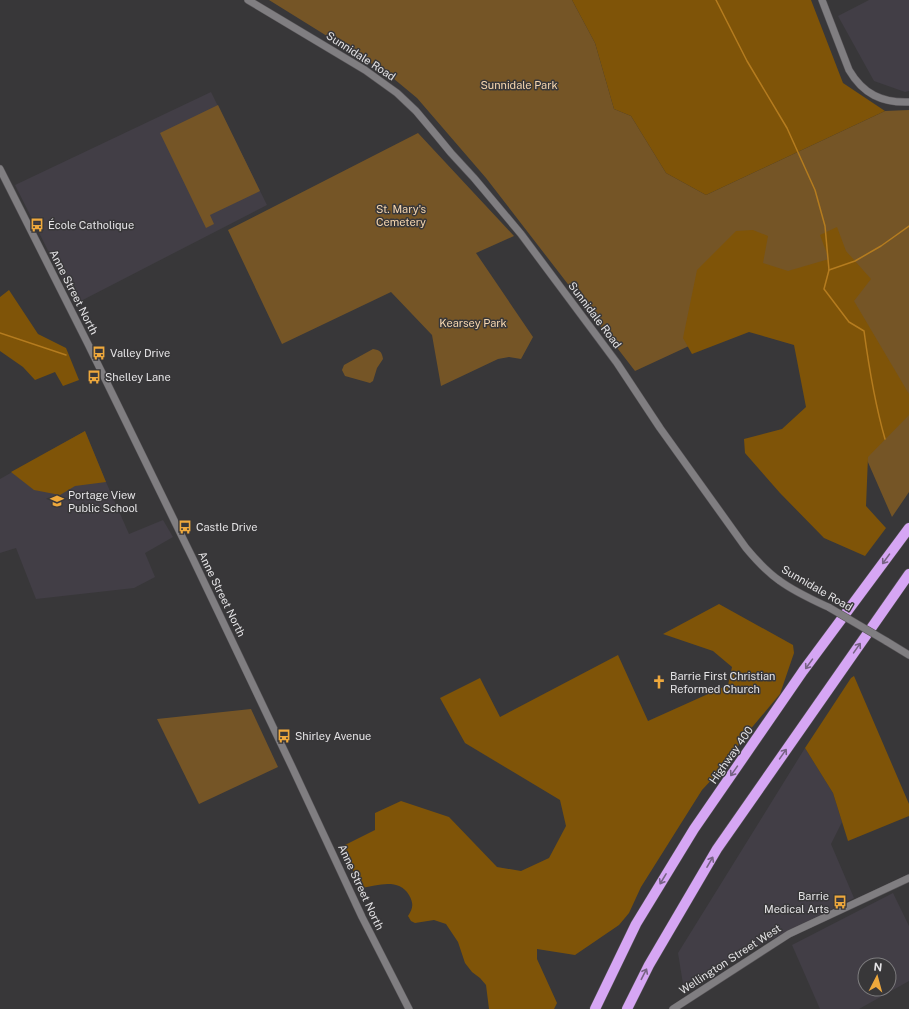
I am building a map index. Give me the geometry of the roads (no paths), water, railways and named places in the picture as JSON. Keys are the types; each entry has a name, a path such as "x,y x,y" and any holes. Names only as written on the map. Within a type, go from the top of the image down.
{"highway":[{"name":"Highway 400","path":"594,1009 636,924 694,829 803,671 909,528"},
{"path":"627,1009 649,965 717,849 909,574"}],"street":[{"name":"Sunnidale Road","path":"248,0 365,70 397,93 416,111 521,234 618,363 660,428 759,564 780,581 799,593 830,608 909,655"},
{"path":"822,0 849,70 854,79 877,98 898,102 909,102"},
{"name":"Anne Street North","path":"0,169 85,337 290,762 362,917 409,1009"},
{"name":"Wellington Street West","path":"672,1009 788,934 909,878"}],"waterway":[{"path":"716,0 747,61 787,128 815,190 825,226 829,270 824,289 849,322 864,331 878,413 885,439"},
{"path":"829,270 855,261 881,246 909,226"},
{"path":"0,333 66,355"}],"place":[{"name":"École Catholique","path":"37,225"},
{"name":"Valley Drive","path":"99,353"},
{"name":"Shelley Lane","path":"94,377"},
{"name":"Portage View Public School","path":"57,501"},
{"name":"Castle Drive","path":"185,527"},
{"name":"Barrie First Christian Reformed Church","path":"659,682"},
{"name":"Shirley Avenue","path":"284,736"},
{"name":"Barrie Medical Arts","path":"840,902"}],"park label":[{"name":"Sunnidale Park","path":"519,85"},
{"name":"St. Mary's Cemetery","path":"401,215"},
{"name":"Kearsey Park","path":"473,323"}]}
